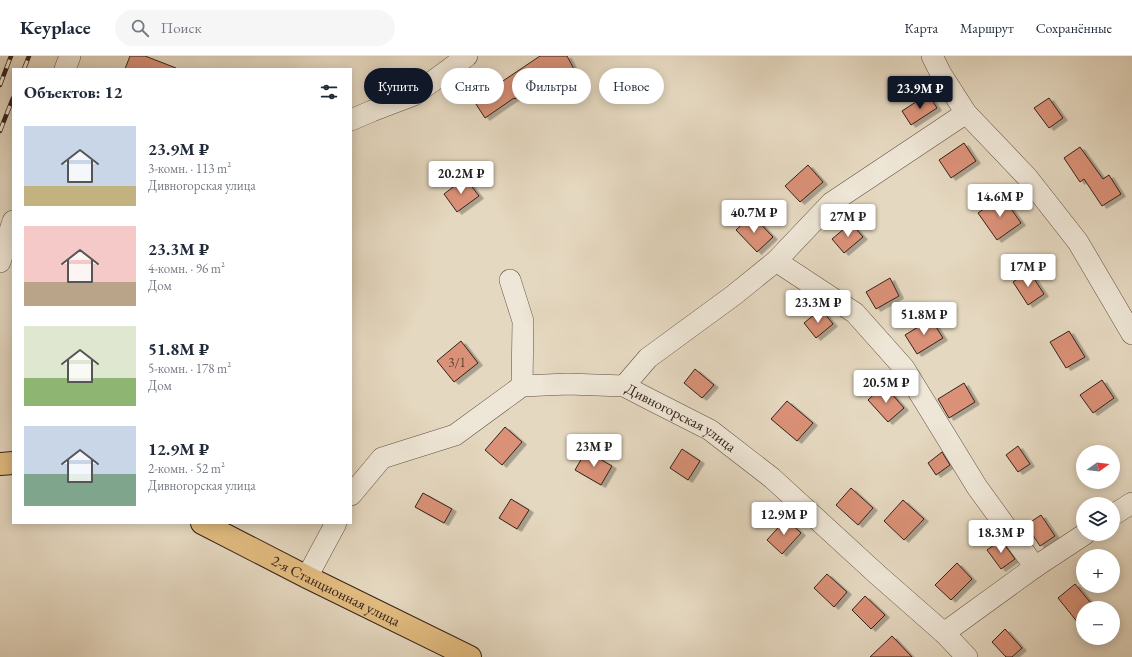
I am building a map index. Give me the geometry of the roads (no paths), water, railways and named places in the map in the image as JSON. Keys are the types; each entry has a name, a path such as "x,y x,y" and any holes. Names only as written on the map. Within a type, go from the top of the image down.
{"main road":[{"path":"0,464 12,464"},
{"name":"2-я Станционная улица","path":"204,524 307,577 470,657"}],"street":[{"path":"65,68 70,56"},
{"path":"352,120 372,110 414,95 467,56"},
{"path":"932,56 941,74 966,113 1027,177 1078,242 1132,334"},
{"path":"624,386 648,358 776,262 831,203 966,113"},
{"path":"0,262 12,224"},
{"path":"776,262 855,312 904,368 977,486 1035,566"},
{"path":"352,493 382,458 455,435 522,386 523,321 510,280"},
{"name":"Дивногорская улица","path":"522,386 568,384 624,386 710,430 772,478 944,633 967,657"},
{"path":"1120,511 1132,503"},
{"path":"307,577 335,524"},
{"path":"944,633 1035,566 1076,539"}],"railway":[{"path":"0,85 11,56"},
{"path":"24,68 29,56"},
{"path":"0,131 12,101"}]}
